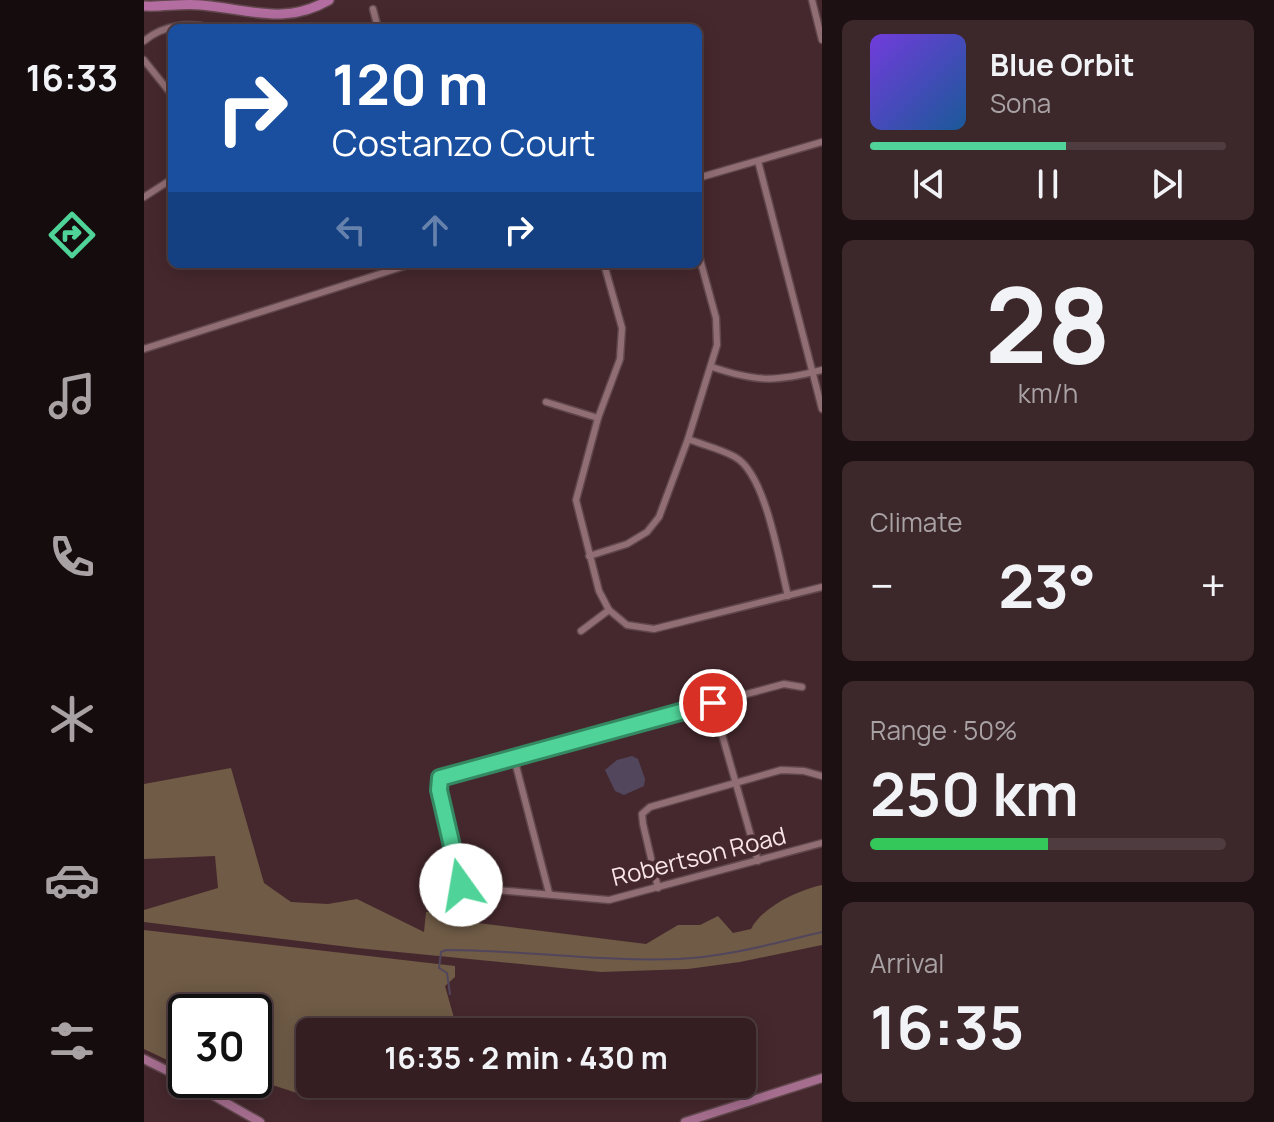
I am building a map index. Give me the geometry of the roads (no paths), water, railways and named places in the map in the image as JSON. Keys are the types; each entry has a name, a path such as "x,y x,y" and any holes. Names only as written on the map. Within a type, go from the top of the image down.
{"highway":[{"path":"147,4 196,5 283,15 308,10 329,0"}],"main road":[{"path":"144,1059 168,1071"},
{"path":"685,1122 822,1078"},
{"path":"218,1098 260,1122"}],"street":[{"path":"812,0 822,40"},
{"path":"373,9 377,24"},
{"path":"144,41 158,31 168,29"},
{"path":"144,60 168,90"},
{"path":"702,177 822,142"},
{"path":"758,161 822,409"},
{"path":"144,197 168,182"},
{"path":"589,556 627,544 647,532 659,517 688,439 717,345 716,318 702,267"},
{"path":"144,349 396,268"},
{"path":"605,268 622,328 620,359 598,418 576,500 599,591 609,610 627,625 654,629 822,587"},
{"path":"712,367 747,379 776,380 822,370"},
{"path":"546,402 598,418"},
{"path":"688,439 736,457 750,469 760,487 788,596"},
{"path":"581,631 609,610"},
{"path":"461,885 439,790 440,778 784,684 802,687"},
{"path":"713,703 758,861"},
{"path":"514,758 549,893"},
{"path":"658,888 642,814 650,807 781,770 822,776"},
{"name":"Robertson Road","path":"441,885 609,900 822,843"}],"waterway":[{"path":"450,994 447,973 439,968 441,952 446,950 678,959 733,952 822,932"}]}
